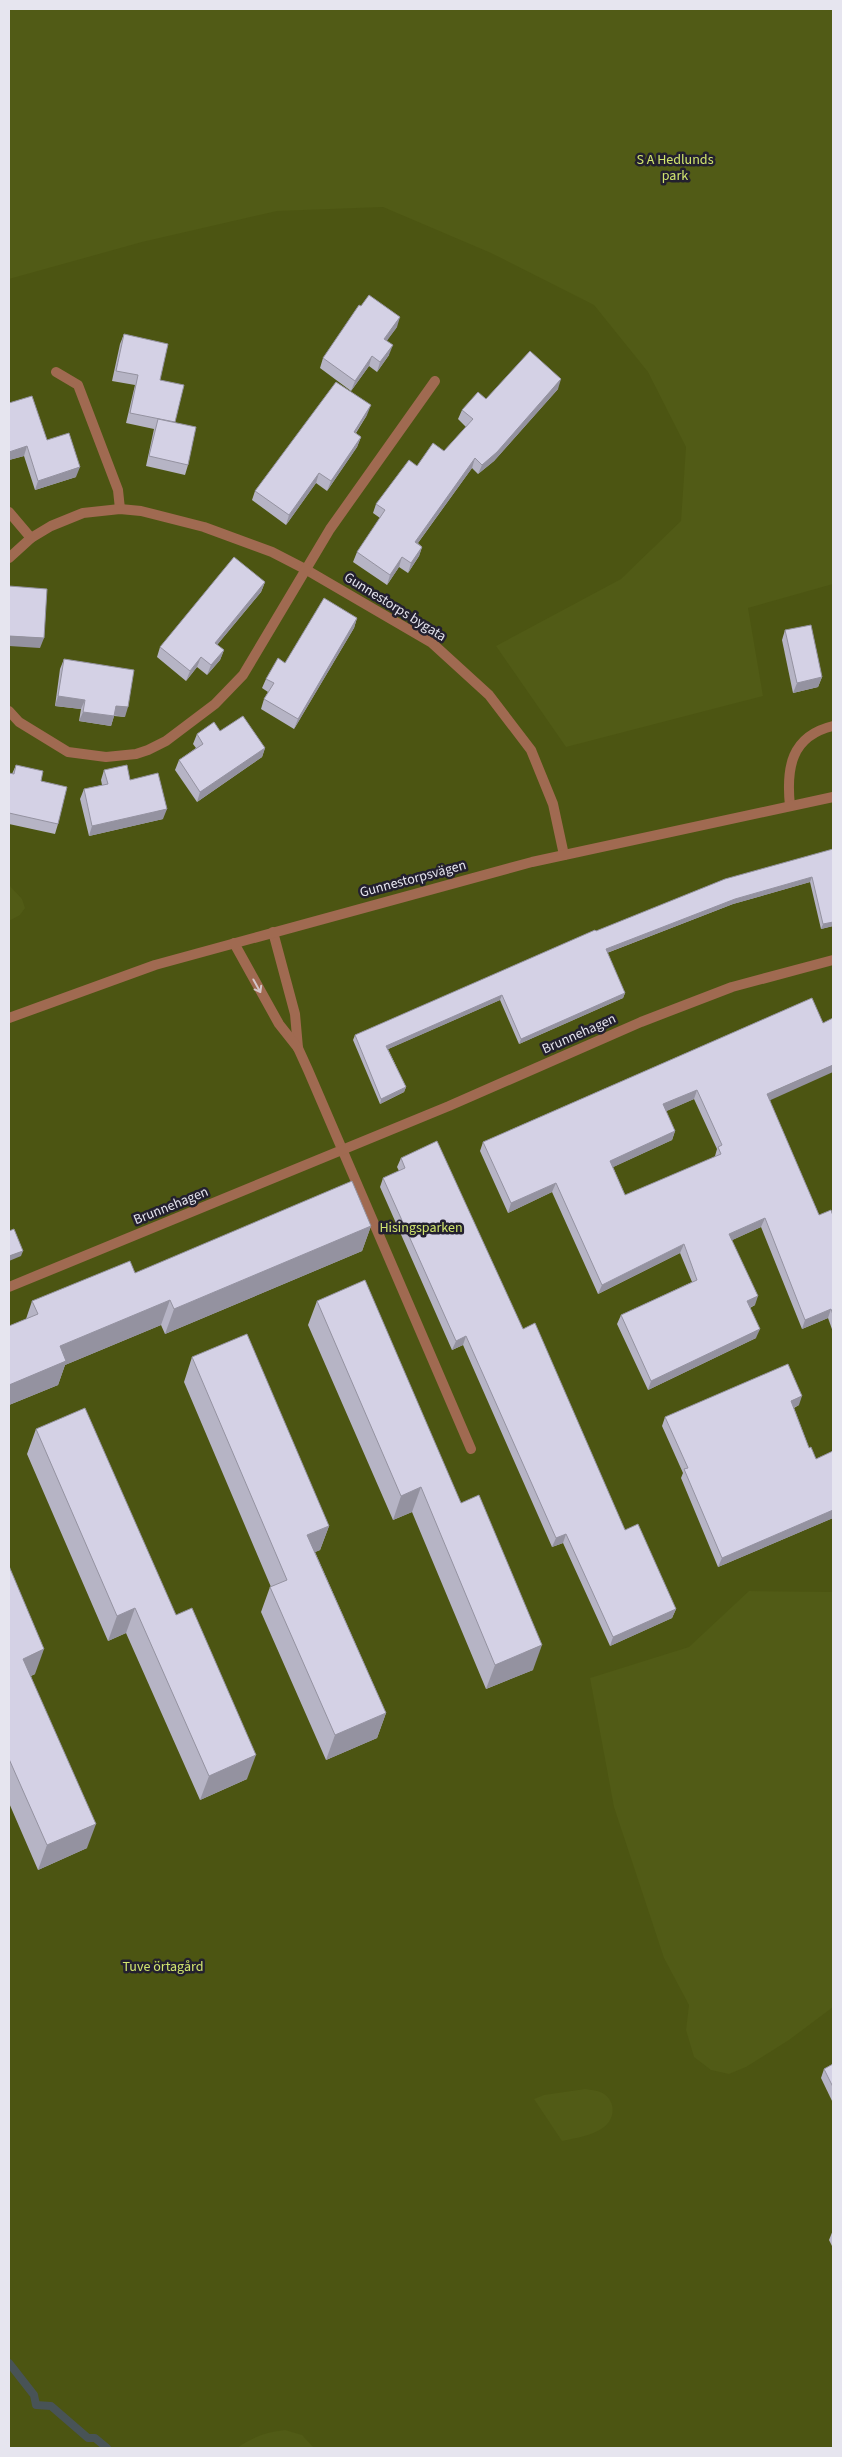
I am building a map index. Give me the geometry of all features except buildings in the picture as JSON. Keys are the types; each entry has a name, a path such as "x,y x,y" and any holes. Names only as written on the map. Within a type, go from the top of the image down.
{"street":[{"path":"56,372 78,385 118,490 120,509"},
{"path":"9,711 19,722 68,752 86,756 106,757 136,754 148,750 185,728 227,694 243,675 305,569 349,502 435,381"},
{"name":"Gunnestorps bygata","path":"9,558 31,538 51,526 83,513 120,509 141,511 204,527 272,552 305,569 432,643 489,695 530,750 553,804 564,855"},
{"path":"9,512 31,538"},
{"path":"790,806 788,787 791,760 799,746 812,735 833,726"},
{"name":"Gunnestorpsvägen","path":"9,1018 155,965 273,932 564,855 833,797"},
{"path":"273,932 295,1014 298,1048"},
{"path":"234,943 279,1024 298,1048 471,1449"},
{"name":"Brunnehagen","path":"9,1287 450,1106 641,1022 732,987 833,960"}],"green space":[{"name":"Hisingsparken","path":"9,9 833,9 833,2448 9,2448"},
{"name":"S A Hedlunds park","path":"9,9 833,9 833,584 748,608 763,696 566,747 496,646 621,579 681,521 686,447 648,372 594,305 491,253 383,207 277,211 142,242 9,279"},
{"path":"9,885 22,899 25,908 20,915 9,921"},
{"path":"749,1591 833,1592 833,2007 789,2040 746,2067 729,2074 711,2070 694,2057 686,2030 689,2005 664,1958 614,1807 590,1678 689,1647"},
{"path":"585,2089 595,2090 608,2097 613,2110 610,2120 608,2124 595,2133 562,2141 534,2099 544,2095"},
{"path":"285,2430 302,2435 314,2448 237,2448 260,2436"}],"waterway":[{"path":"9,2363 34,2395 36,2405 51,2406 88,2438 95,2438 107,2448"}],"park label":[{"name":"Tuve örtagård","path":"163,1967"}]}
